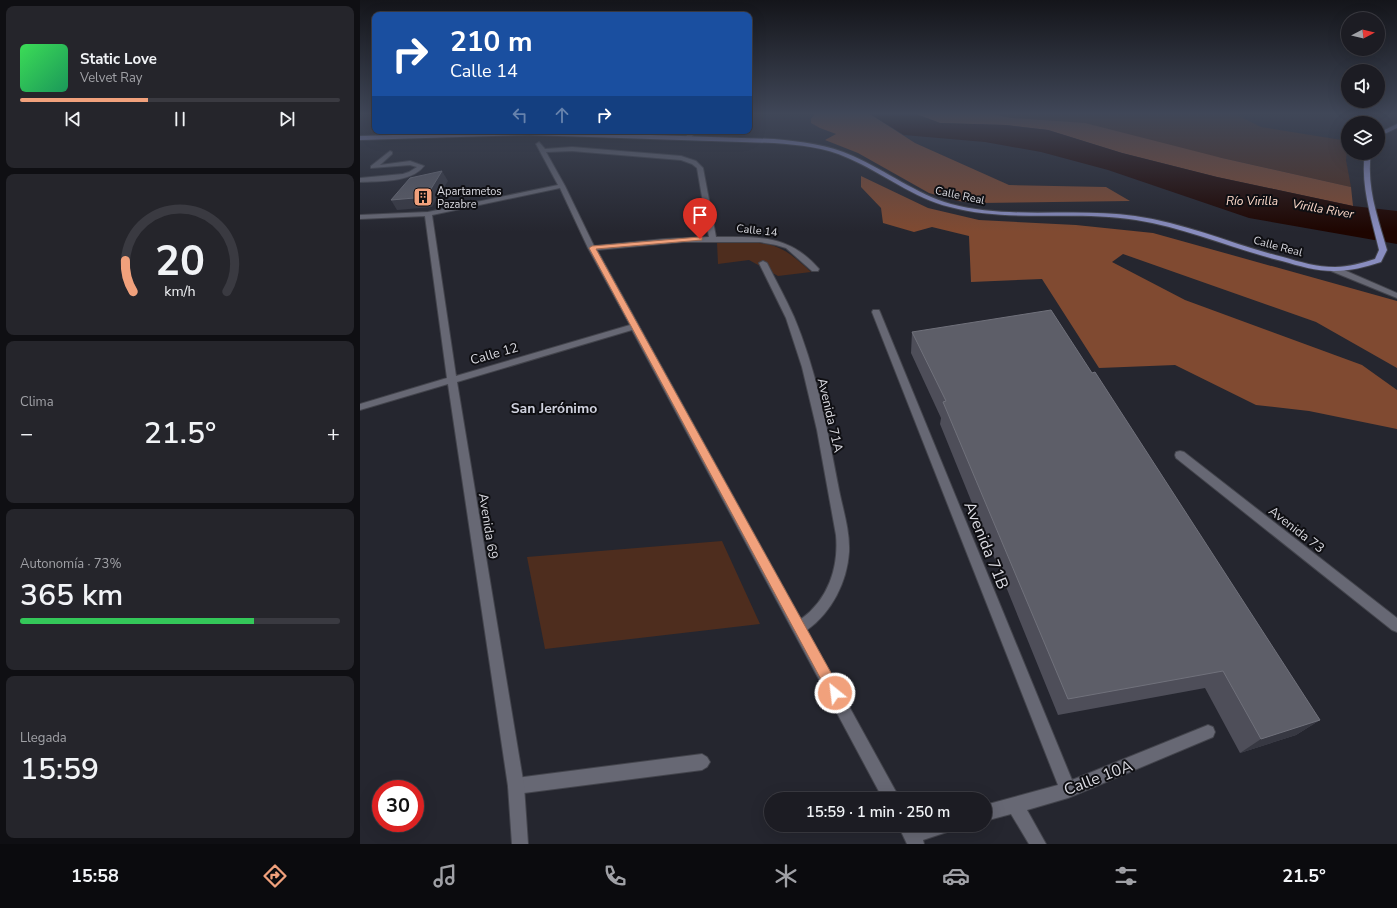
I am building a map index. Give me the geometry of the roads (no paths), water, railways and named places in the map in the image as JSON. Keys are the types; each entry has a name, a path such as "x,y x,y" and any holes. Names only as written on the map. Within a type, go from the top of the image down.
{"main road":[{"name":"Calle Real","path":"842,153 928,199 953,207 985,212 1105,213 1138,218 1183,229 1270,257 1313,267 1334,269 1354,267 1378,260 1383,250 1366,178 1366,160"}],"street":[{"path":"360,179 390,153"},
{"path":"544,153 562,186 592,248 800,627 888,792"},
{"path":"623,153 681,158 690,160 697,164 700,168 713,238"},
{"path":"360,179 405,175 417,171 421,166 406,163 373,167"},
{"path":"360,217 428,214 562,186"},
{"name":"Avenida 69","path":"428,214 452,379 516,786 520,844"},
{"name":"Calle 14","path":"592,248 674,240 713,238 757,239 783,244 791,248 815,269"},
{"name":"Avenida 71A","path":"763,263 793,324 813,389 842,537 842,558 837,580 822,609 807,623 800,627"},
{"path":"1334,269 1397,296"},
{"name":"Avenida 71B","path":"876,312 1068,790"},
{"name":"Calle 12","path":"360,407 635,326"},
{"name":"Avenida 73","path":"1180,455 1397,626"},
{"name":"Calle 10A","path":"992,811 1068,790 1208,732"},
{"path":"516,786 702,762"},
{"path":"1014,804 1038,844"},
{"path":"911,835 921,832"}],"water":[{"name":"Río Virilla","path":"1046,153 1124,153 1217,177 1353,206 1397,211 1397,244 1249,218 1108,170"}],"place":[{"name":"Apartametos Pazabre","path":"423,197"}],"district":[{"name":"San Jerónimo","path":"554,408"}],"water label":[{"name":"Virilla River","path":"1323,209"}]}
